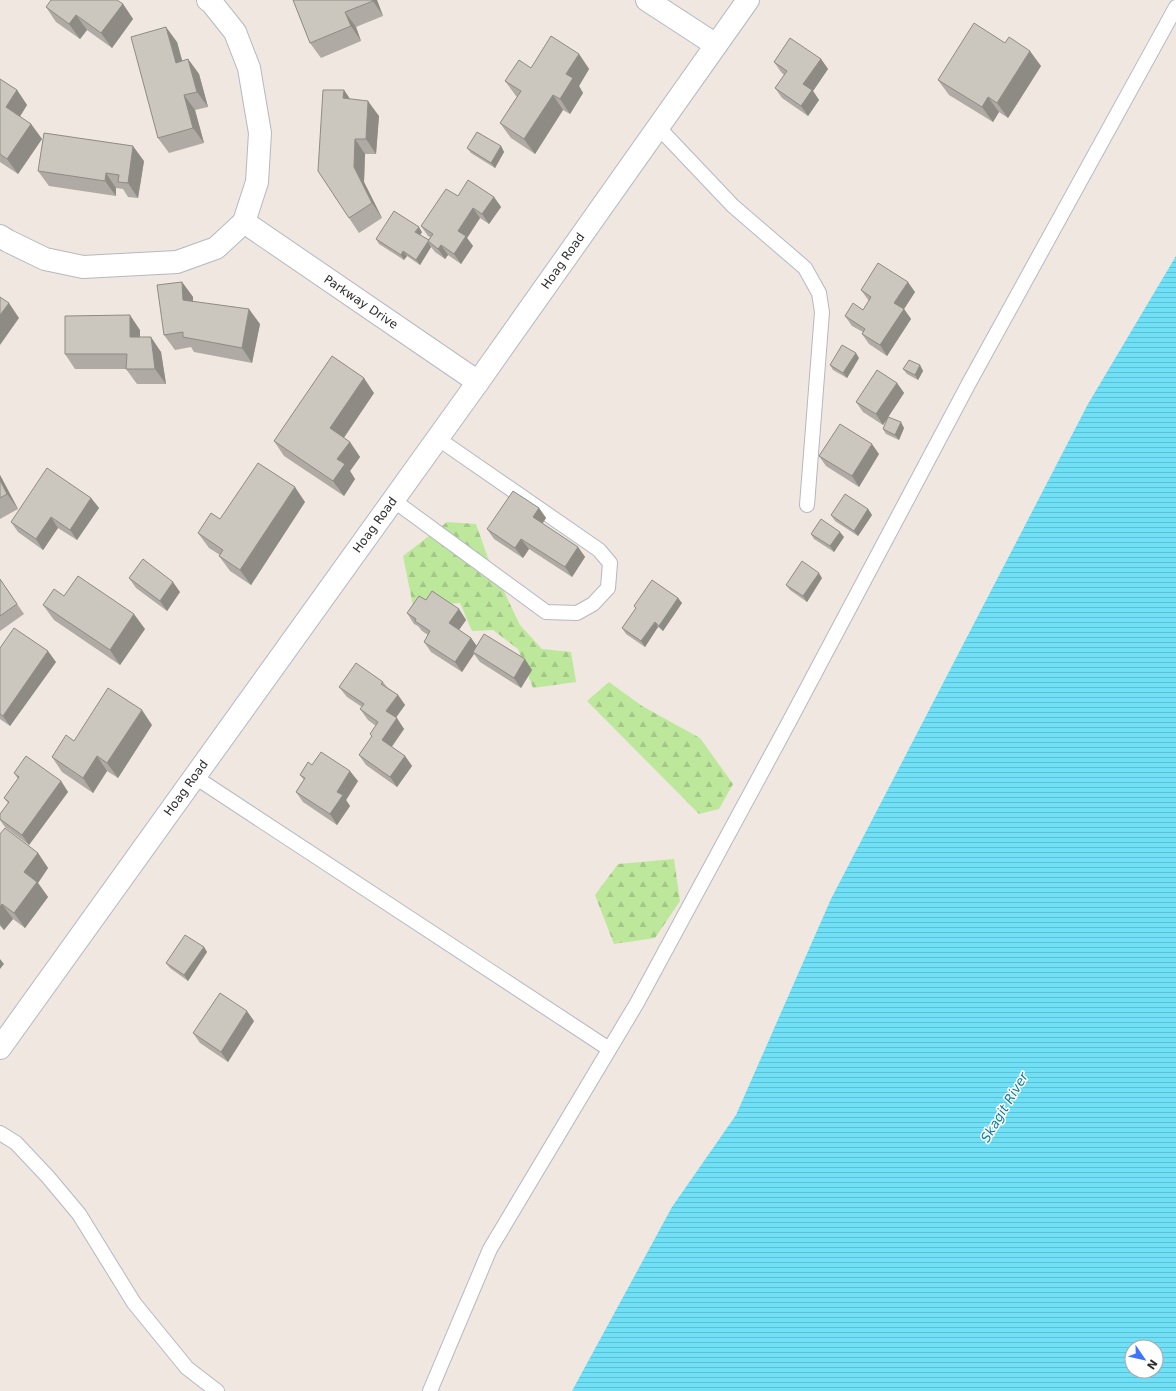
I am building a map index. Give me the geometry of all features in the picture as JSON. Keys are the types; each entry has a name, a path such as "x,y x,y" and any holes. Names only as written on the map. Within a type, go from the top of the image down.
{"street":[{"path":"0,236 8,242 45,259 83,267 176,262 216,248 244,222 257,182 260,133 249,68 235,32 208,0"},
{"path":"647,0 716,45"},
{"name":"Hoag Road","path":"0,1048 478,382 748,0"},
{"name":"Parkway Drive","path":"244,222 478,382"}],"lane":[{"path":"430,1391 490,1249 637,1003 789,722 965,390 1176,7"},
{"path":"658,127 733,206 805,268 818,293 822,312 807,505"},
{"path":"393,500 546,612 577,613 593,604 608,588 610,563 600,550 437,438"},
{"path":"195,777 609,1049"},
{"path":"0,1133 16,1143 48,1177 79,1214 134,1303 187,1368 217,1391"}],"green space":[{"path":"447,522 476,524 488,558 520,625 542,649 571,652 576,682 533,688 518,649 493,630 472,631 460,603 413,606 403,556"},
{"path":"609,682 642,706 700,738 733,784 719,809 699,814 587,701"},
{"path":"674,859 680,901 655,938 614,944 595,895 618,864"}],"water":[{"name":"Skagit River","path":"1176,256 1176,1391 572,1391 672,1207 736,1115 831,899 1088,404"}],"building":[{"path":"51,0 117,0 123,4 101,33 76,15 69,24 46,7"},
{"path":"293,0 373,1 345,12 351,26 310,43"},
{"path":"974,23 1005,43 1009,37 1030,51 997,103 988,97 982,107 938,80"},
{"path":"166,27 176,63 188,59 197,92 184,95 193,128 158,138 131,37"},
{"path":"551,36 579,54 566,74 573,78 560,99 553,95 524,139 500,123 521,91 505,81 519,60 531,68"},
{"path":"790,38 821,59 803,84 812,90 801,106 775,88 787,71 774,62"},
{"path":"0,79 17,90 6,107 31,124 7,159 0,154"},
{"path":"323,90 344,90 343,98 368,101 366,139 355,139 354,167 372,203 349,218 318,171"},
{"path":"477,132 501,146 491,163 467,148"},
{"path":"44,133 133,146 128,183 118,182 119,175 106,173 105,181 38,171"},
{"path":"468,180 494,197 482,214 473,208 458,231 466,236 454,254 441,245 438,249 428,241 433,234 421,226 446,189 458,196"},
{"path":"394,211 419,227 415,232 429,240 416,260 403,251 401,255 376,239"},
{"path":"878,263 908,282 894,303 904,309 880,345 862,334 865,329 845,316 853,303 863,310 871,297 861,290"},
{"path":"182,282 183,300 249,309 242,348 183,337 183,332 164,335 157,285"},
{"path":"0,297 9,303 0,315"},
{"path":"130,315 130,337 151,337 155,369 126,369 127,354 65,354 65,316"},
{"path":"842,345 856,353 843,373 830,365"},
{"path":"332,356 364,378 330,428 350,442 337,459 345,464 333,481 274,441"},
{"path":"909,360 920,365 915,375 903,369"},
{"path":"877,370 897,383 876,414 856,402"},
{"path":"888,417 901,422 895,435 883,429"},
{"path":"840,424 872,444 852,476 819,456"},
{"path":"258,463 295,487 240,570 219,556 223,550 198,533 211,513 220,519"},
{"path":"47,468 91,498 70,530 51,517 36,539 11,522"},
{"path":"0,480 7,494 0,498"},
{"path":"513,491 539,508 533,517 578,547 565,567 521,539 515,548 487,529"},
{"path":"845,494 868,509 854,531 831,515"},
{"path":"821,519 840,532 830,546 811,534"},
{"path":"143,559 173,582 160,601 129,578"},
{"path":"802,561 819,573 803,596 786,585"},
{"path":"78,576 134,614 110,650 43,605 54,589 64,596"},
{"path":"0,579 17,604 0,616"},
{"path":"652,580 678,598 659,626 655,622 641,641 622,628 636,608 634,606"},
{"path":"432,591 459,609 449,623 471,638 455,662 424,642 430,631 415,621 416,619 407,613 419,596 426,600"},
{"path":"14,628 48,651 3,716 0,714 0,648"},
{"path":"484,634 525,659 514,678 473,652"},
{"path":"356,663 383,682 381,684 398,695 386,711 397,718 382,740 405,756 390,777 359,755 372,736 370,734 378,722 360,709 364,704 339,687"},
{"path":"108,688 142,710 107,763 97,756 83,778 52,757 66,735 74,741"},
{"path":"321,752 350,771 337,792 343,795 330,814 296,792 305,778 300,775 308,762 312,765"},
{"path":"26,756 61,781 22,835 0,819 0,814 9,802 4,798 19,777 14,773"},
{"path":"5,828 38,853 24,872 37,882 14,913 2,904 0,907 0,834"},
{"path":"185,935 204,947 184,975 166,963"},
{"path":"220,993 247,1011 221,1052 193,1033"}]}
